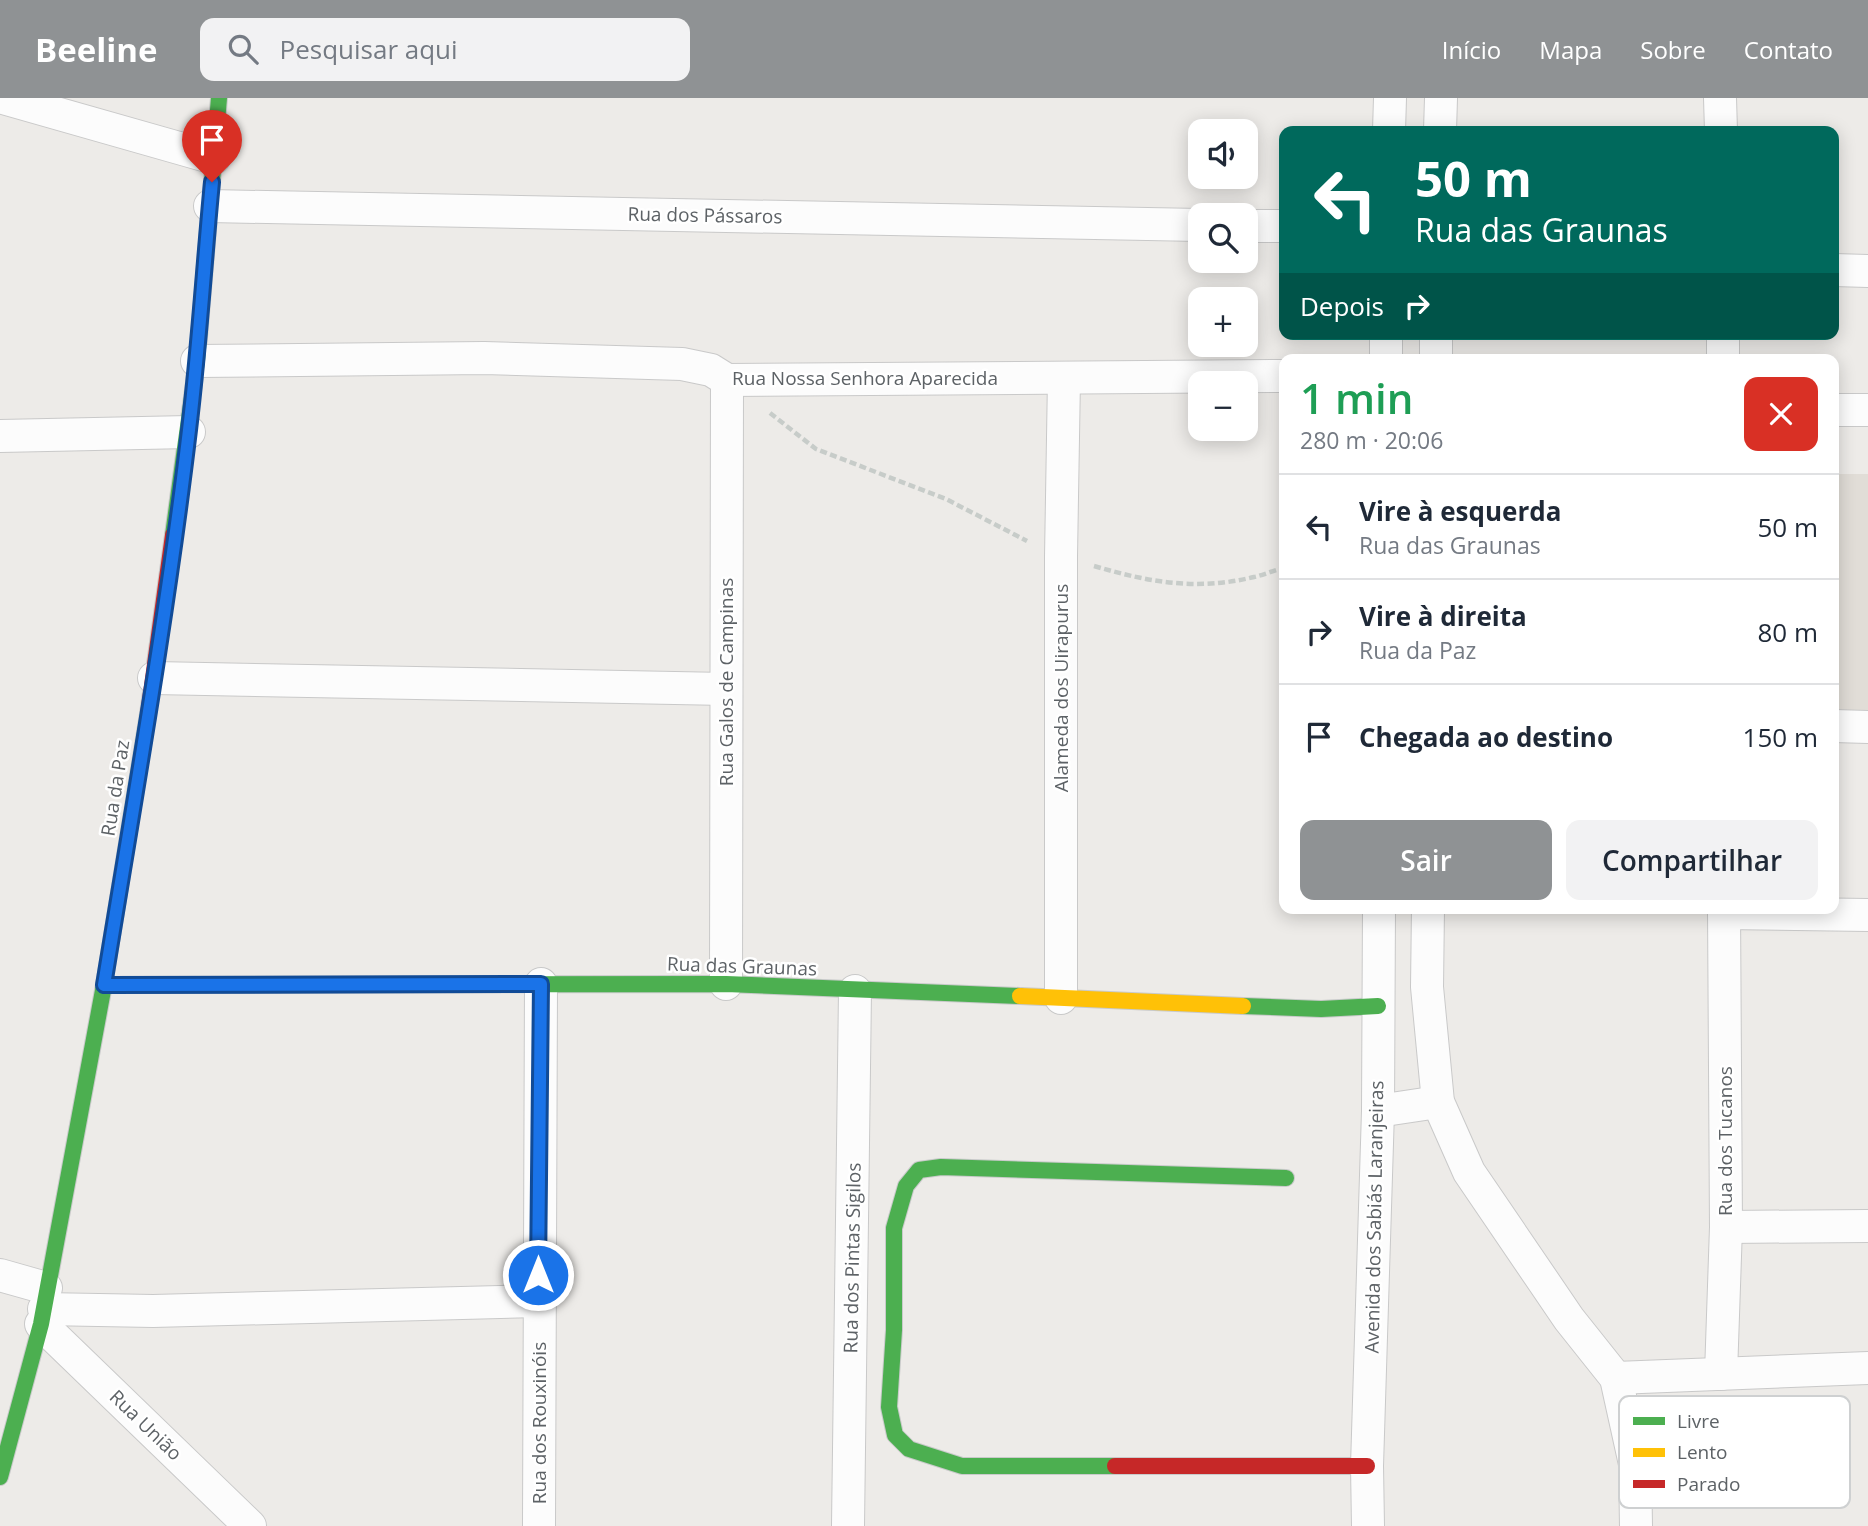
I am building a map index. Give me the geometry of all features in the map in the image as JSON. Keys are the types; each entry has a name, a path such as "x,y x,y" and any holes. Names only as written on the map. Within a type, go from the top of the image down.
{"street":[{"path":"3,98 214,158"},
{"name":"Rua da Paz","path":"0,1477 44,1307 104,985 154,678 197,361 219,98"},
{"path":"1389,126 1390,98"},
{"path":"1440,126 1441,98"},
{"path":"1720,98 1721,126"},
{"name":"Rua dos Pássaros","path":"209,206 1188,225"},
{"path":"1258,226 1279,226"},
{"path":"1839,271 1868,271"},
{"name":"Rua Nossa Senhora Aparecida","path":"197,361 484,358 682,364 711,370 726,380 1279,376"},
{"name":"Alameda dos Uirapurus","path":"1061,998 1063,378"},
{"name":"Rua Galos de Campinas","path":"726,380 726,984"},
{"path":"1839,410 1868,410"},
{"path":"0,436 189,432"},
{"path":"154,678 726,690"},
{"path":"1839,726 1868,727"},
{"name":"Avenida dos Sabiás Laranjeiras","path":"1368,1526 1367,1466 1378,1111 1379,914"},
{"path":"1428,914 1427,987 1438,1102 1469,1172 1569,1319 1616,1378 1620,1396"},
{"name":"Rua dos Tucanos","path":"1721,1374 1726,1227 1724,914"},
{"path":"1839,914 1868,915"},
{"name":"Rua dos Rouxinóis","path":"539,1526 541,984"},
{"name":"Rua das Graunas","path":"104,985 726,984 1321,1009 1378,1006"},
{"name":"Rua dos Pintas Sigilos","path":"848,1526 855,990"},
{"path":"1378,1111 1438,1102"},
{"path":"1286,1178 941,1167 919,1170 906,1186 894,1228 894,1330 889,1407 895,1435 909,1449 962,1466 1367,1466"},
{"path":"1726,1227 1868,1227"},
{"name":"Rua União","path":"0,1275 44,1307 250,1526"},
{"path":"44,1307 153,1311 538,1301"},
{"path":"1616,1378 1868,1368"},
{"path":"1635,1508 1636,1526"}],"path":[{"path":"726,380 816,449 946,499 1061,557 1134,578 1169,584 1240,580 1279,569"}],"shaded area":[{"path":"1839,474 1868,474 1868,710 1839,710"}],"traffic: fast":[{"path":"173,535 197,361 219,98"},
{"path":"0,1477 41,1324 104,985 148,714"},
{"path":"104,985 726,984 1020,996"},
{"path":"1243,1006 1321,1009 1378,1006"},
{"path":"1115,1466 962,1466 909,1449 895,1435 889,1407 894,1330 894,1228 906,1186 919,1170 941,1167 1286,1178"}],"traffic: slow":[{"path":"1020,996 1243,1006"}],"traffic: jam":[{"path":"148,714 173,535"},
{"path":"1115,1466 1367,1466"}],"route":[{"path":"212,182 189,432 154,678 104,985 541,984 538,1275"}]}
